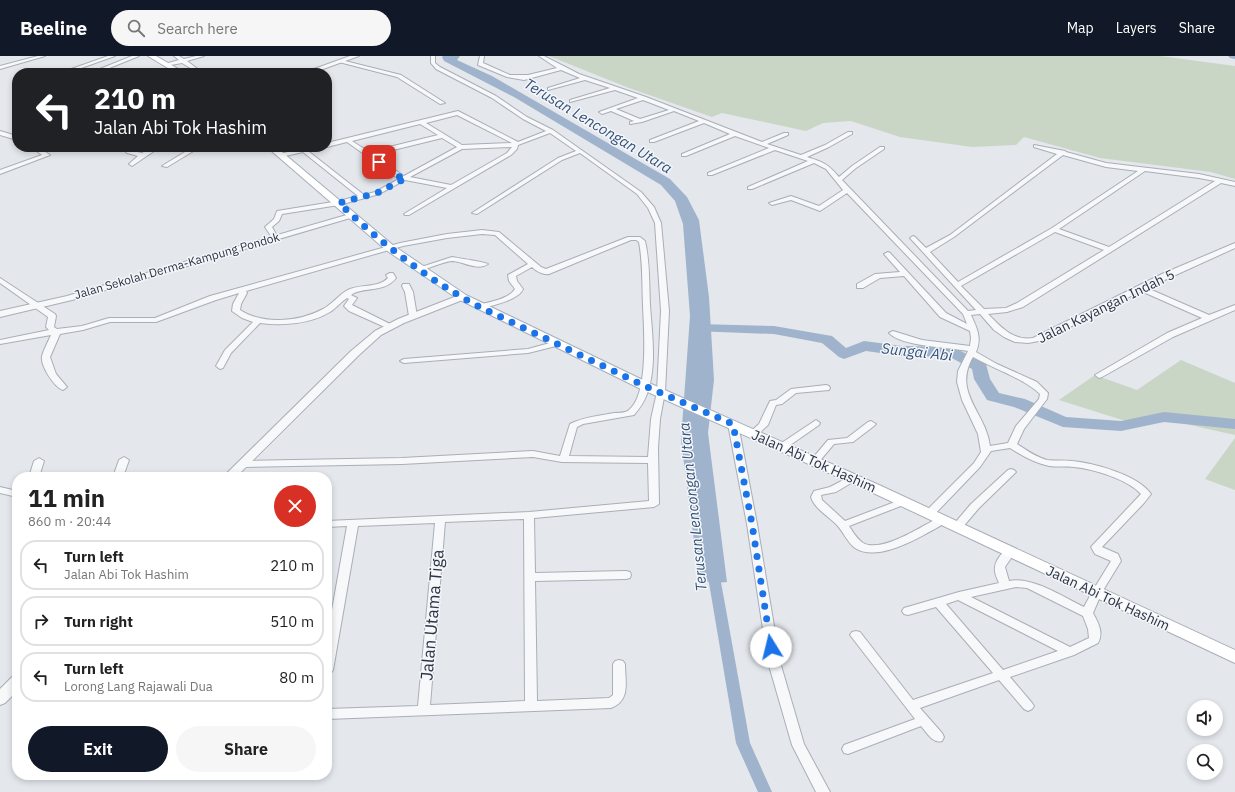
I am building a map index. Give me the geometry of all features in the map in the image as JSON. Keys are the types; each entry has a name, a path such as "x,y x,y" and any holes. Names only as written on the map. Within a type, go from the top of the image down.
{"main road":[{"path":"151,56 173,68"},
{"name":"Jalan Abi Tok Hashim","path":"277,152 339,203 390,248 418,269 480,307 645,386 754,433 958,526 1010,552 1235,657"}],"street":[{"path":"1,67 43,56"},
{"path":"77,68 113,56"},
{"path":"107,68 119,61 137,56"},
{"path":"176,56 193,68"},
{"path":"167,64 202,56"},
{"path":"321,68 356,56"},
{"path":"332,524 529,515 654,504 652,460 657,405 666,394 665,311 658,223 651,207 639,193 551,131 525,118 494,97 447,74 433,63 433,56"},
{"path":"482,56 480,64 509,76 529,77"},
{"path":"541,56 559,69 583,79 643,98 813,161 828,168 847,190 966,313 974,329 976,342 963,366 961,377 963,390 982,434 986,452 977,465 929,514"},
{"path":"341,61 399,76 442,103"},
{"path":"522,78 559,69"},
{"path":"550,89 583,79"},
{"path":"572,101 613,89"},
{"path":"602,112 643,98"},
{"path":"611,109 640,121"},
{"path":"632,123 673,110"},
{"path":"332,144 420,122 460,114 516,145"},
{"path":"652,141 705,121"},
{"path":"420,122 462,147"},
{"path":"275,238 268,227 277,220 279,212 339,203 382,192 462,147 516,145 551,131"},
{"path":"801,157 826,146 850,132"},
{"path":"0,133 12,137"},
{"path":"684,155 737,133"},
{"path":"764,143 786,134"},
{"path":"369,154 442,136"},
{"path":"348,140 400,177 451,187"},
{"path":"407,214 509,154 516,145"},
{"path":"1036,146 1063,152 1106,165 1199,176 1235,184"},
{"path":"710,174 775,148"},
{"path":"839,180 854,167 882,148"},
{"path":"475,213 560,159 580,151"},
{"path":"0,172 47,155 45,152"},
{"path":"129,152 143,155"},
{"path":"132,164 148,152"},
{"path":"164,166 188,152"},
{"path":"281,155 295,152"},
{"path":"307,152 363,197"},
{"path":"926,251 952,236 1063,152"},
{"path":"750,188 813,161"},
{"path":"957,285 1054,229 1143,170"},
{"path":"966,313 1007,310 1020,305 1108,249 1146,228 1220,181"},
{"path":"772,203 791,198 820,209 847,190"},
{"name":"Jalan Sekolah Derma-Kampung Pondok","path":"0,314 39,306 353,216"},
{"path":"1054,229 1108,249"},
{"path":"0,342 27,336 56,333 109,320 156,320 192,304 390,248 447,236 488,232 500,235 532,264 540,270 548,272 630,238 640,239 643,247 647,276 646,314 649,344 645,386 637,408 631,413 580,422 572,426 564,459"},
{"name":"Jalan Kayangan Indah 5","path":"913,238 983,312 1009,337 1021,342 1029,342 1109,305 1140,288 1235,245"},
{"path":"888,254 944,315 956,323 974,329"},
{"path":"418,269 452,258 475,264 484,264"},
{"path":"480,307 510,297 518,292 519,289 513,281 512,275 532,264"},
{"path":"860,286 878,276 906,274"},
{"path":"242,291 243,293 237,304 236,311 242,315 259,320 269,322 287,322 318,314 327,310 350,291 359,288 372,288 386,284 392,278 390,275"},
{"path":"0,280 52,316 50,327 56,333"},
{"path":"406,286 409,292 413,316"},
{"path":"1140,288 1208,318"},
{"path":"346,294 353,298 348,306 352,309 390,326"},
{"path":"235,472 355,353 378,333 413,316 462,297"},
{"path":"1099,375 1149,346 1235,307"},
{"path":"220,366 228,352 259,320"},
{"path":"56,333 46,357 46,361 55,380 63,387"},
{"path":"893,333 911,341 945,344 970,353 1039,387 1045,396 1017,433 1012,445"},
{"path":"404,360 528,351 557,343"},
{"path":"754,433 763,425 773,403 778,402 794,391 826,388"},
{"path":"783,446 816,423"},
{"path":"733,424 752,524 774,662 798,745 823,792"},
{"path":"815,461 831,442 850,440 871,424"},
{"path":"986,449 1012,445 1032,457 1045,462 1081,464 1135,485 1146,494 1096,547 1099,551 1114,557 1116,561 1097,592 1087,613"},
{"path":"244,464 402,461 533,454 564,459 652,460"},
{"path":"120,472 124,460"},
{"path":"36,472 39,462"},
{"path":"958,526 975,506 1011,472"},
{"path":"853,478 833,490 817,493 816,497 817,501 843,525 856,543 867,549 874,549 910,538 943,520"},
{"path":"0,490 12,493"},
{"path":"843,525 903,502"},
{"path":"529,515 531,707"},
{"name":"Jalan Utama Tiga","path":"424,709 440,520"},
{"path":"332,642 353,523"},
{"path":"1005,585 1000,574 1000,568 1001,562 1010,552"},
{"path":"530,577 626,575"},
{"path":"908,611 959,596 1016,583 1029,585 1087,613 1096,635 1094,640 1070,652 910,706"},
{"path":"959,596 1070,652"},
{"path":"938,602 1028,706"},
{"path":"856,635 922,721 938,737"},
{"path":"332,714 424,709 601,704 615,701 618,698 619,664"},
{"path":"0,699 12,687"},
{"path":"848,749 922,721"}],"green space":[{"path":"549,56 1160,56 1235,66 1235,179 1211,172 1100,158 1024,137 1016,145 972,147 900,137 851,121 823,123 806,131 722,113 712,117 629,88"},
{"path":"1181,360 1235,383 1235,435 1172,421 1138,425 1059,400 1095,375 1137,390"},
{"path":"1235,438 1235,490 1205,479"}],"water":[{"path":"443,56 460,56 457,60 492,76 670,179 687,197 699,220 709,297 714,380 708,433 727,582 715,583 699,580 681,440 690,316 683,224 675,201 661,185 514,97 444,61"}],"waterway":[{"name":"Sungai Abi","path":"698,328 774,330 827,339 844,354 864,346 902,351 953,352 980,367 982,379 993,397 1019,403 1063,422 1121,426 1164,417 1235,424"},
{"name":"Terusan Lencongan Utara","path":"713,571 743,743 765,792"}],"route":[{"path":"379,162 400,177 406,178 382,192 339,203 394,251 418,269 480,307 645,386 733,424 752,524 771,647"}]}
